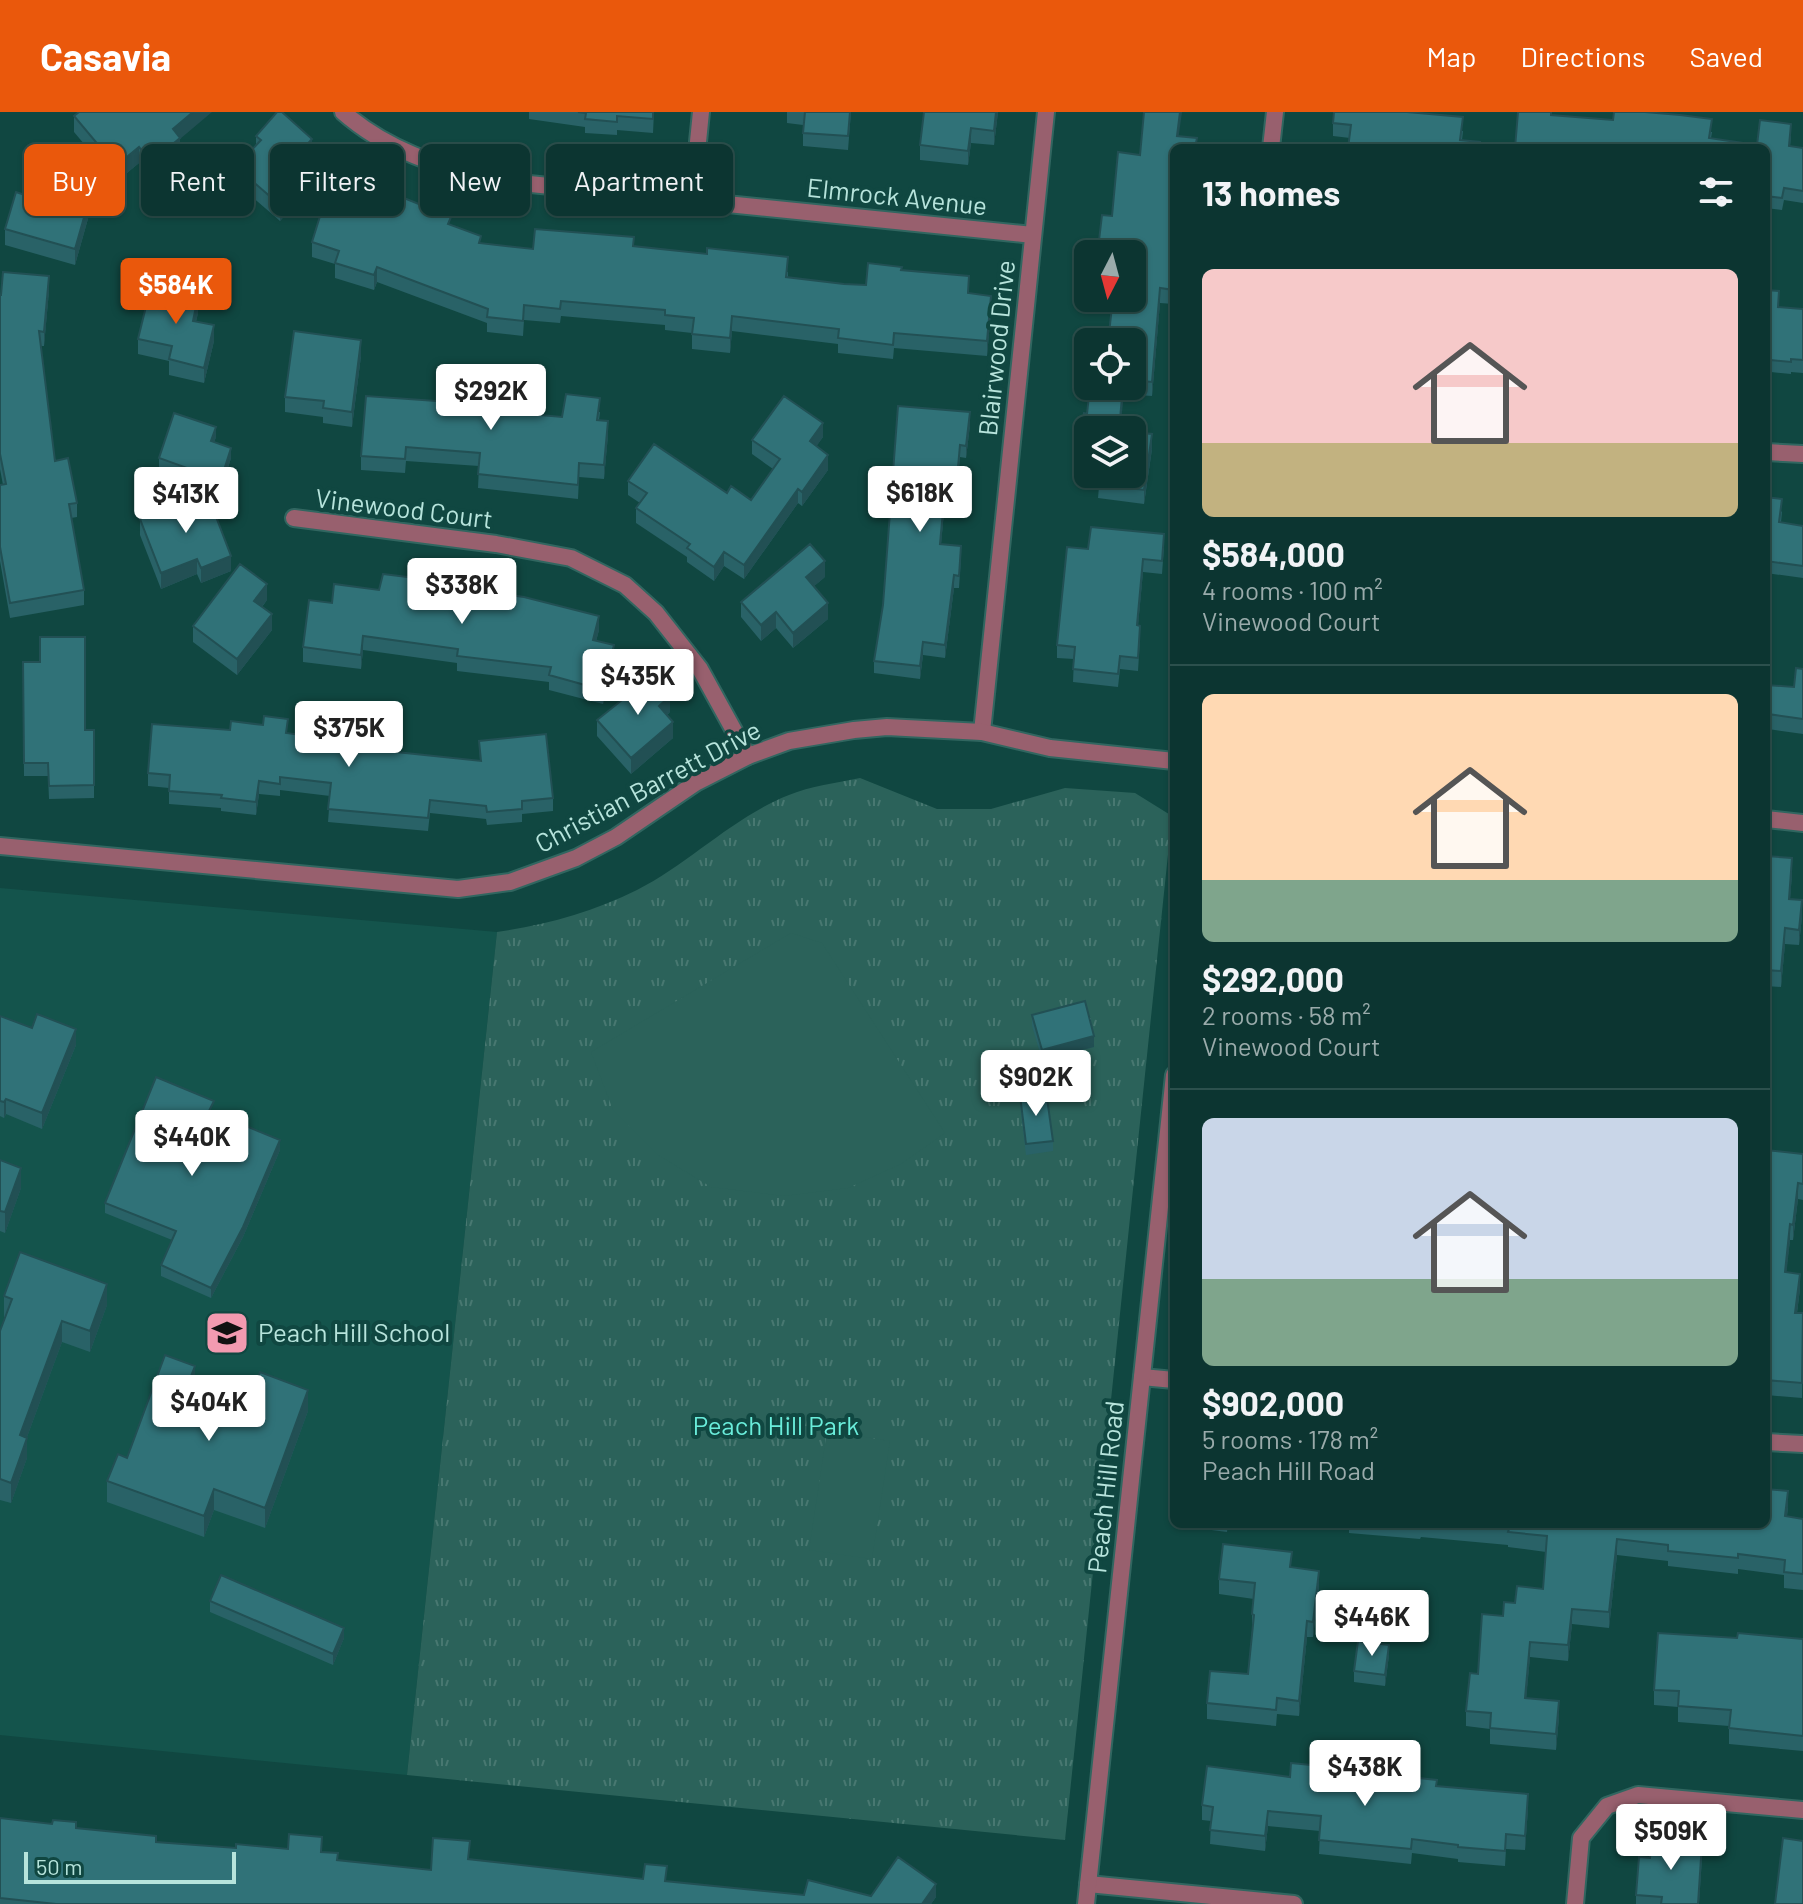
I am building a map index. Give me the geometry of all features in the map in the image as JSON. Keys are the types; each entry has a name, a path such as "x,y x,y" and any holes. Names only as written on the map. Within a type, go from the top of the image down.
{"street":[{"name":"Elmrock Avenue","path":"343,112 360,127 396,149 433,164 491,180 546,186"},
{"path":"698,144 701,112"},
{"name":"Blairwood Drive","path":"982,732 1046,112"},
{"path":"1271,144 1275,112"},
{"name":"Elmrock Avenue","path":"733,205 1033,235"},
{"path":"1770,452 1803,454"},
{"name":"Vinewood Court","path":"294,518 496,544 571,558 625,585 656,613 700,669 748,756"},
{"name":"Christian Barrett Drive","path":"0,846 458,889 510,882 576,858 616,837 697,782 748,756 789,741 887,727 982,732 1050,748 1170,761"},
{"path":"1770,819 1803,823"},
{"name":"Peach Hill Road","path":"1086,1904 1170,1113"},
{"path":"1142,1377 1170,1380"},
{"path":"1770,1442 1803,1444"},
{"path":"1575,1904 1581,1838 1607,1806 1638,1795 1803,1810"},
{"path":"1088,1884 1294,1904"}],"shaded area":[{"name":"Peach Hill School","path":"0,888 497,932 407,1775 0,1735"}],"green space":[{"name":"Peach Hill Park","path":"860,778 937,809 991,809 1065,788 1135,793 1170,815 1065,1840 407,1775 497,932 569,917 620,898 675,867 749,815 806,789"},
{"path":"791,933 822,943 945,1133 901,1164 848,1188 784,1196 711,1187 658,1155 613,1110 591,1052"},
{"path":"827,1431 890,1441 872,1559 809,1550"}],"building":[{"path":"79,112 193,112 173,129 180,138 173,144 141,144 141,150 139,147 125,159 125,144 98,144 74,116"},
{"path":"277,112 282,112 312,139 307,144 270,144 270,196 254,183 254,148 261,140 256,136"},
{"path":"578,112 653,112 653,119 617,116 617,122 585,119 586,113"},
{"path":"805,112 850,112 848,136 803,133"},
{"path":"924,112 996,112 994,131 971,128 968,151 920,145"},
{"path":"1144,112 1180,112 1177,136 1197,138 1196,144 1170,144 1170,289 1160,288 1152,382 1146,381 1146,328 1110,328 1111,312 1146,312 1146,240 1099,240 1102,215 1112,216 1118,152 1140,155"},
{"path":"1334,112 1407,112 1463,117 1460,140 1480,144 1349,144 1351,125 1333,123"},
{"path":"1518,112 1551,112 1551,115 1613,120 1614,112 1645,112 1712,119 1709,138 1750,144 1515,144"},
{"path":"1760,120 1791,124 1789,146 1803,148 1803,191 1784,188 1782,198 1770,196 1770,144 1757,144"},
{"path":"16,192 24,195 24,216 84,216 75,249 5,229"},
{"path":"404,198 420,204 420,216 451,217 448,224 481,236 479,243 533,249 535,229 634,237 633,246 707,254 707,248 788,257 786,277 844,284 866,285 868,263 902,267 901,270 969,276 968,293 991,296 987,341 894,333 893,345 838,338 839,329 732,316 730,338 692,334 694,318 665,315 665,310 561,301 560,309 524,305 523,321 487,317 488,309 377,267 374,275 335,263 339,251 312,242 320,216 404,216"},
{"path":"3,272 49,276 44,332 39,331 55,461 68,458 77,503 69,504 84,590 10,603 0,547 0,485 6,484 0,454 0,295"},
{"path":"151,286 198,297 193,321 214,325 204,368 169,359 172,346 138,339"},
{"path":"1770,290 1779,291 1778,307 1803,309 1803,360 1771,360 1770,370"},
{"path":"294,331 361,340 352,412 323,408 324,401 285,397"},
{"path":"466,372 496,374 494,398 519,400 518,413 562,417 566,394 600,398 597,420 608,421 604,465 579,463 578,485 478,474 480,453 406,447 405,459 361,456 366,396 464,403"},
{"path":"784,396 823,423 810,441 828,455 802,492 798,489 744,565 724,552 714,567 687,548 690,544 636,508 647,493 628,481 654,444 727,493 731,486 751,500 780,459 752,440"},
{"path":"1088,400 1122,400 1120,416 1084,416 1087,414"},
{"path":"898,406 970,412 966,446 960,445 957,479 946,478 940,544 961,546 959,576 954,575 945,645 923,642 920,666 874,661 883,605"},
{"path":"174,413 216,427 211,441 231,448 218,489 187,479 190,469 159,458"},
{"path":"1146,433 1152,434 1146,476"},
{"path":"207,493 231,556 201,568 197,559 161,573 140,519"},
{"path":"1770,498 1782,499 1779,522 1803,526 1803,566 1770,562"},
{"path":"1091,527 1164,534 1162,561 1143,559 1137,625 1140,626 1138,658 1120,656 1118,674 1073,669 1075,647 1057,645 1067,547 1088,549"},
{"path":"810,544 825,561 806,577 828,603 793,633 776,612 761,625 741,602"},
{"path":"240,564 267,584 254,601 272,614 237,659 193,626"},
{"path":"383,574 497,588 497,593 599,616 593,640 614,645 603,690 549,675 551,667 457,656 458,649 363,636 361,655 303,647 309,600 332,603 334,584 379,590"},
{"path":"40,637 85,637 85,730 94,730 94,785 49,786 48,763 24,763 23,662 40,662"},
{"path":"1796,668 1803,669 1803,719 1770,714 1770,685 1794,687"},
{"path":"652,676 670,696 659,706 673,722 631,758 597,720"},
{"path":"264,716 288,719 286,733 369,744 368,749 481,761 479,741 546,734 553,798 522,801 522,809 487,812 486,806 430,800 428,818 328,809 331,783 280,777 280,784 259,781 256,802 221,798 222,795 169,791 170,775 148,773 152,724 230,730 231,721 263,725"},
{"path":"1770,856 1792,858 1789,899 1802,900 1799,930 1785,928 1781,971 1770,970"},
{"path":"1085,1001 1094,1036 1042,1050 1032,1015"},
{"path":"37,1014 76,1029 42,1113 6,1099 0,1101 0,1016 32,1028"},
{"path":"156,1077 214,1101 209,1111 280,1140 243,1227 211,1288 161,1265 176,1231 105,1203"},
{"path":"1046,1091 1053,1141 1026,1144 1020,1095"},
{"path":"1770,1150 1803,1154 1803,1184 1798,1183 1785,1272 1800,1274 1795,1313 1803,1313 1802,1383 1770,1380"},
{"path":"0,1160 21,1168 5,1212 0,1211"},
{"path":"20,1252 107,1284 90,1331 62,1321 20,1435 27,1438 11,1483 0,1479 0,1331 12,1299 4,1296"},
{"path":"165,1355 195,1366 184,1394 244,1416 260,1372 308,1390 265,1508 214,1489 204,1516 107,1481 118,1454 127,1458"},
{"path":"1770,1489 1788,1491 1785,1516 1803,1519 1803,1574 1784,1572 1785,1560 1668,1551 1668,1545 1617,1539 1609,1612 1572,1609 1568,1645 1530,1642 1525,1698 1559,1701 1556,1734 1490,1728 1491,1713 1466,1711 1470,1673 1478,1674 1482,1614 1503,1616 1504,1602 1515,1603 1517,1586 1543,1589 1547,1536 1508,1532 1509,1529 1498,1528 1770,1528"},
{"path":"1223,1544 1292,1552 1290,1567 1319,1571 1313,1622 1307,1621 1299,1701 1277,1698 1276,1710 1207,1703 1210,1671 1248,1674 1254,1615 1255,1583 1219,1579"},
{"path":"221,1575 344,1628 333,1654 210,1601"},
{"path":"1658,1633 1737,1638 1738,1633 1803,1639 1803,1736 1729,1728 1731,1710 1678,1706 1679,1691 1654,1690"},
{"path":"1358,1641 1389,1645 1385,1675 1354,1671"},
{"path":"1291,1763 1362,1770 1361,1783 1408,1789 1409,1777 1437,1780 1436,1786 1528,1794 1525,1836 1506,1834 1505,1851 1412,1839 1411,1849 1319,1840 1321,1816 1268,1811 1265,1836 1210,1830 1213,1807 1202,1805 1207,1766 1290,1777"},
{"path":"0,1818 52,1824 53,1820 76,1822 76,1828 156,1836 156,1842 236,1848 236,1844 288,1849 289,1834 322,1837 321,1852 338,1853 337,1860 431,1870 433,1838 470,1841 468,1859 643,1879 645,1864 667,1866 665,1881 804,1895 808,1880 871,1896 898,1857 936,1884 922,1904 56,1904 0,1898"},
{"path":"1783,1838 1803,1841 1803,1904 1775,1904"},
{"path":"1652,1839 1702,1843 1698,1904 1661,1904 1662,1897 1636,1895 1639,1857 1650,1858"}],"place":[{"name":"Peach Hill School","path":"227,1333"}]}
